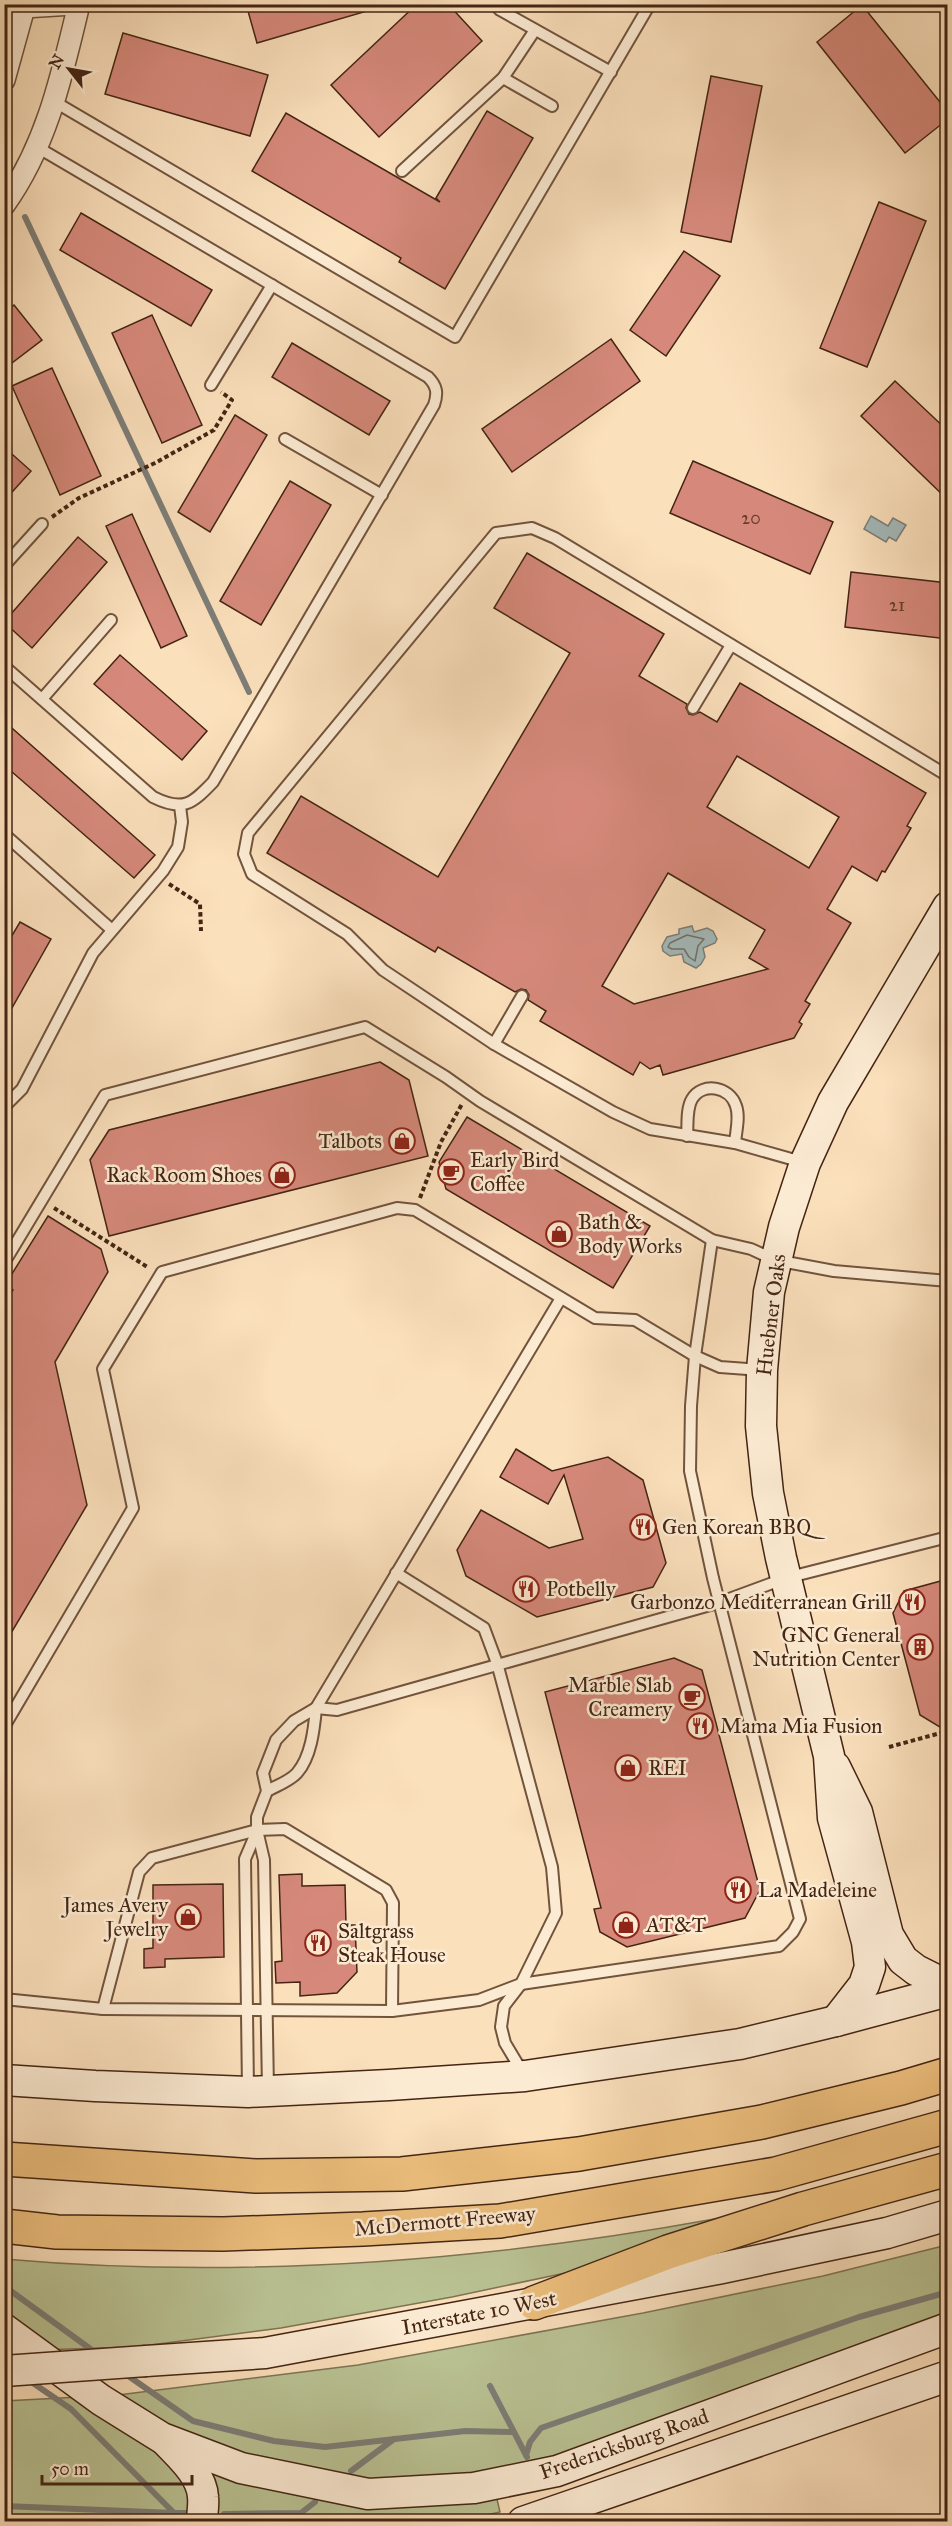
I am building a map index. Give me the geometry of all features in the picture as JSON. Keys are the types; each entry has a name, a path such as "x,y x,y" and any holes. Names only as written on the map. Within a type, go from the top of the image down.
{"highway":[{"path":"4,2159 256,2176 402,2174 579,2154 750,2124 901,2088 948,2074"},
{"name":"McDermott Freeway","path":"4,2226 57,2232 223,2234 500,2221 777,2174 948,2126"},
{"path":"534,2303 668,2252 803,2209 948,2169"}],"main road":[{"name":"Huebner Oaks","path":"836,2021 864,1985 870,1967 867,1942 833,1818 829,1756 786,1578 768,1492 761,1426 762,1370 769,1292 776,1260 805,1163 833,1102 948,907"},
{"name":"Huebner Oaks","path":"829,1756 857,1812 888,1935 903,1959 916,1970 948,1986"},
{"path":"4,2080 107,2087 258,2091 525,2076 740,2044 948,1991"},
{"name":"Interstate 10 West","path":"4,2371 264,2353 717,2269 876,2235 948,2215"},
{"name":"Fredericksburg Road","path":"4,2329 101,2400 162,2438 241,2468 368,2494 474,2488 557,2470 948,2328"},
{"name":"Fredericksburg Road","path":"523,2522 948,2376"},
{"path":"162,2438 187,2464 199,2482 204,2496 202,2522"}],"street":[{"path":"4,80 18,7 73,4"},
{"path":"4,205 37,147 55,102 79,4"}],"lane":[{"path":"494,4 535,30 611,72"},
{"path":"55,102 455,338 650,4"},
{"path":"402,171 503,78 535,30"},
{"path":"503,78 552,106"},
{"path":"4,666 153,797 165,803 180,806 196,800 213,782 438,396 435,384 428,377 37,147"},
{"path":"212,385 272,285"},
{"path":"285,438 382,495"},
{"path":"4,566 42,524"},
{"path":"805,1163 735,1143 650,1129 613,1113 494,1044 383,970 347,933 252,874 244,854 248,833 496,533 531,528 555,538 948,776"},
{"path":"42,699 111,620"},
{"path":"693,708 730,645"},
{"path":"4,1107 22,1089 93,953 158,877 178,847 182,822 180,806"},
{"path":"4,834 112,930"},
{"path":"494,1044 522,996"},
{"path":"4,1263 105,1095 365,1027 468,1093 712,1240 752,1249 776,1260 834,1271 948,1281"},
{"path":"687,1136 690,1101 695,1095 711,1088 720,1089 734,1100 737,1108 735,1143"},
{"path":"4,1727 133,1509 103,1369 160,1274 171,1269 397,1208 415,1210 595,1318 635,1320 695,1356 720,1367 762,1370"},
{"path":"4,2000 103,2009 392,2011 479,2000 521,1984 779,1946 793,1932 800,1919 721,1602 713,1578 690,1471 691,1406 695,1356 712,1240"},
{"path":"267,1791 296,1775 307,1756 315,1726 316,1708 561,1298"},
{"path":"258,2091 267,2010 264,1860 257,1830 257,1817 267,1791 264,1773 276,1740 294,1721 316,1708 337,1710 497,1663 721,1602 786,1578 948,1537"},
{"path":"396,1573 484,1628 497,1663 552,1867 556,1913 521,1984 504,2006 501,2027 505,2043 525,2076"},
{"path":"103,2009 139,1872 152,1858 257,1830 285,1829 386,1890 393,1903 392,2011"},
{"path":"257,1830 245,1859 248,2010 258,2091"}],"path":[{"path":"42,524 79,498 155,463 214,430 232,400 212,385"},
{"path":"158,877 200,904 201,931"},
{"path":"415,1210 441,1142 468,1093"},
{"path":"42,1201 160,1274"},
{"path":"889,1747 948,1731"}],"green space":[{"path":"720,2218 718,2228 570,2272 452,2297 281,2328 135,2347 5,2351 4,2259 184,2268 274,2267 364,2262 543,2246"},
{"path":"947,2245 947,2316 670,2419 492,2478 500,2512 459,2521 5,2521 4,2401 118,2395 358,2365 643,2313 823,2276"}],"water":[{"path":"871,516 888,526 893,518 906,525 896,541 889,537 886,542 864,529"},
{"path":"692,926 694,932 707,928 713,931 717,939 715,943 703,948 705,957 696,968 684,962 682,954 670,956 663,951 662,946 667,937 679,934 679,929"}],"building":[{"path":"246,4 374,4 374,9 257,43"},
{"path":"417,4 448,4 482,41 379,137 331,85"},
{"path":"862,5 948,112 948,119 905,153 817,42"},
{"path":"123,33 268,75 250,136 105,94"},
{"path":"711,76 762,86 731,242 681,232"},
{"path":"487,111 533,138 445,289 399,262 401,258 252,171 286,113 440,202 436,198"},
{"path":"879,202 926,221 867,367 820,348"},
{"path":"81,213 212,290 191,326 60,250"},
{"path":"684,251 720,276 666,356 630,330"},
{"path":"14,305 42,340 4,369 4,313"},
{"path":"152,315 202,425 162,443 112,333"},
{"path":"611,339 640,381 512,472 482,429"},
{"path":"292,343 390,401 369,435 272,377"},
{"path":"52,368 101,476 60,495 12,386"},
{"path":"895,381 948,431 948,500 861,416"},
{"path":"235,415 267,435 210,532 178,512"},
{"path":"4,447 31,471 4,501"},
{"path":"693,461 833,522 810,574 670,513"},
{"path":"290,481 331,505 261,625 220,601"},
{"path":"132,514 187,636 161,648 106,526"},
{"path":"78,537 107,562 32,648 4,622"},
{"path":"527,553 664,634 639,676 687,704 689,714 700,712 717,722 740,683 926,793 907,826 911,828 885,872 882,871 877,881 852,866 827,909 851,923 805,1001 810,1004 799,1022 802,1024 794,1038 663,1075 660,1065 650,1069 640,1062 633,1075 540,1021 546,1011 528,1000 529,995 526,990 521,989 515,992 438,947 435,952 267,853 301,796 438,877 570,653 494,608","holes":["737,756 839,817 809,868 707,807","668,873 765,930 749,958 768,969 634,1004 602,986"]},
{"path":"851,572 948,583 948,639 845,627"},
{"path":"120,655 207,731 182,760 94,684"},
{"path":"4,721 155,855 134,878 4,765"},
{"path":"20,922 51,939 4,1022 4,949"},
{"path":"380,1062 409,1080 428,1156 109,1236 90,1160 109,1130"},
{"path":"467,1117 650,1226 613,1288 446,1189 439,1162"},
{"path":"48,1216 101,1249 108,1272 55,1362 87,1505 4,1645 4,1304 13,1290 5,1285"},
{"path":"516,1449 552,1471 608,1457 643,1480 666,1563 653,1587 537,1617 466,1576 457,1550 481,1510 549,1548 583,1539 564,1475 548,1504 500,1477"},
{"path":"948,1579 948,1732 920,1715 893,1613 904,1591"},
{"path":"674,1658 702,1670 760,1890 745,1918 627,1947 600,1932 594,1909 601,1908 545,1692"},
{"name":"Saltgrass Steak House","path":"302,1874 302,1886 345,1885 346,1925 355,1925 357,1972 337,1993 300,1996 300,1982 276,1983 275,1962 282,1961 279,1875"},
{"name":"James Avery Jewelry","path":"223,1884 224,1957 165,1959 165,1967 144,1968 144,1949 153,1948 153,1885"}],"waterway":[{"path":"25,217 249,692"},
{"path":"4,2286 96,2353"},
{"path":"526,2455 530,2442 541,2428 859,2317 948,2292"},
{"path":"124,2373 193,2421 274,2441 325,2447 465,2431 512,2432"},
{"path":"27,2379 71,2409 174,2513 186,2513"},
{"path":"490,2386 527,2457"},
{"path":"351,2471 394,2439"},
{"path":"224,2514 301,2513 315,2502"},
{"path":"4,2506 174,2513"}],"place":[{"name":"Talbots","path":"402,1141"},
{"name":"Early Bird Coffee","path":"451,1172"},
{"name":"Rack Room Shoes","path":"282,1175"},
{"name":"Bath & Body Works","path":"559,1234"},
{"name":"Gen Korean BBQ","path":"643,1527"},
{"name":"Potbelly","path":"526,1589"},
{"name":"Garbonzo Mediterranean Grill","path":"912,1602"},
{"name":"GNC General Nutrition Center","path":"920,1647"},
{"name":"Marble Slab Creamery","path":"692,1697"},
{"name":"Mama Mia Fusion","path":"700,1726"},
{"name":"REI","path":"628,1768"},
{"name":"La Madeleine","path":"738,1890"},
{"name":"James Avery Jewelry","path":"188,1917"},
{"name":"AT&T","path":"626,1925"},
{"name":"Saltgrass Steak House","path":"318,1943"}]}
